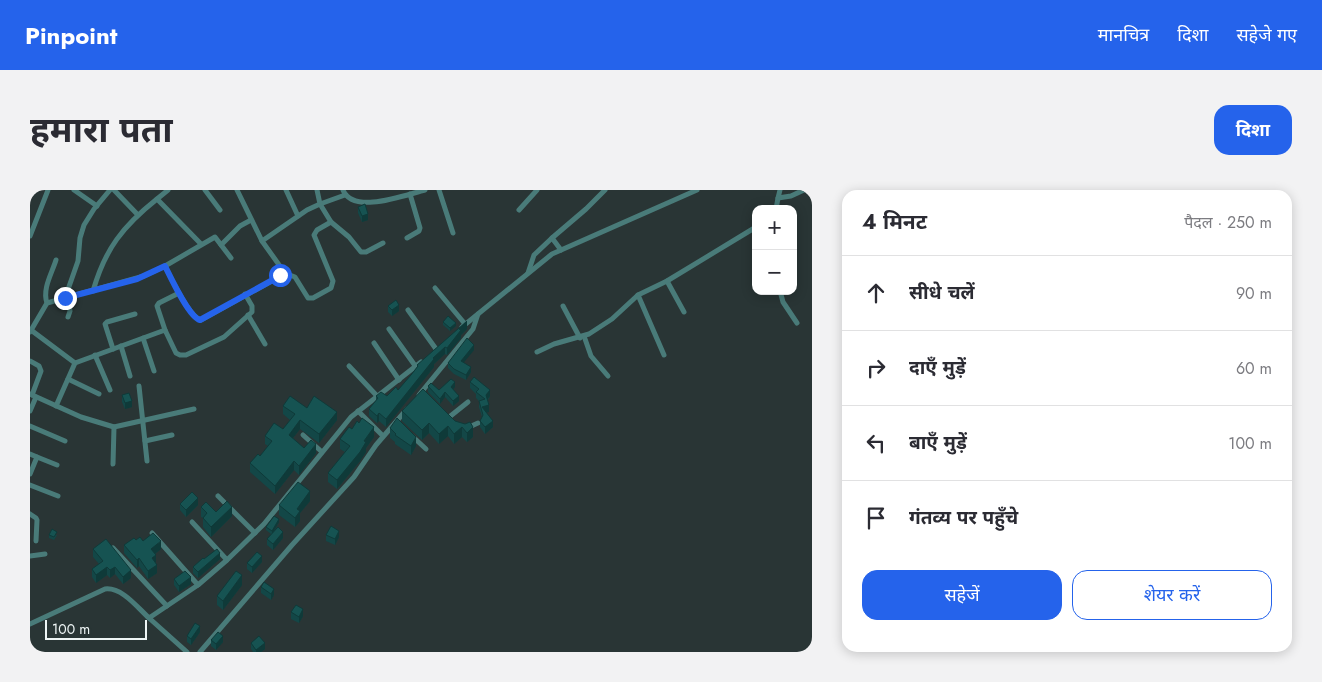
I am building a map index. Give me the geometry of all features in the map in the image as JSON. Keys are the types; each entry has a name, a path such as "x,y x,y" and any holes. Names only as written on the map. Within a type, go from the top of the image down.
{"street":[{"path":"30,236 48,190"},
{"path":"74,190 96,206"},
{"path":"68,317 70,311 67,297 78,261 80,238 84,225 96,206 110,190"},
{"path":"114,190 138,215"},
{"path":"92,291 98,272 127,224 168,190"},
{"path":"205,190 220,210"},
{"path":"237,190 262,241 282,269 282,272"},
{"path":"286,190 298,216"},
{"path":"317,190 320,204 331,222 349,237 361,252 366,252 383,244"},
{"path":"262,241 298,216 344,192 355,202 372,203 425,190"},
{"path":"439,190 453,233"},
{"path":"519,210 538,190"},
{"path":"528,273 534,255 586,209 604,190"},
{"path":"458,330 552,254 697,190"},
{"path":"777,205 780,190"},
{"path":"778,198 791,196 804,190"},
{"path":"407,238 419,231 420,228 410,194"},
{"path":"157,199 202,244"},
{"path":"221,245 240,226 251,220"},
{"path":"282,272 295,277 308,298 313,298 331,288 333,281 314,234 317,230 331,222"},
{"path":"537,352 554,344 582,337 612,318 638,295 667,281 752,230"},
{"path":"75,363 30,331 48,303 137,279 165,266 214,237 231,258"},
{"path":"552,238 561,250"},
{"path":"48,303 45,297 46,290 56,260"},
{"path":"165,266 179,293 198,320 278,277 282,272"},
{"path":"667,281 684,312"},
{"path":"435,288 466,324"},
{"path":"179,293 159,303 157,306 165,330 176,353 180,355 186,355 224,337 248,315 253,309 245,294"},
{"path":"638,295 664,355"},
{"path":"781,295 783,302 797,322"},
{"path":"563,306 591,356 608,376"},
{"path":"408,310 436,349"},
{"path":"200,652 292,545 354,477 396,421 473,329 478,313"},
{"path":"113,349 105,324 135,314"},
{"path":"248,315 265,344"},
{"path":"390,329 416,367"},
{"path":"56,406 75,363 165,330"},
{"path":"143,338 154,371"},
{"path":"374,343 399,380"},
{"path":"430,355 444,343"},
{"path":"121,346 130,376"},
{"path":"96,355 110,390"},
{"path":"149,618 198,585 227,560 255,533 351,417 423,361"},
{"path":"30,362 39,366 41,371 32,396 30,411"},
{"path":"349,366 378,396"},
{"path":"68,379 99,394"},
{"path":"139,386 147,461"},
{"path":"422,392 428,398"},
{"path":"32,396 104,426 114,427 194,409"},
{"path":"441,412 449,420 468,402"},
{"path":"358,411 384,436"},
{"path":"396,421 402,426"},
{"path":"462,429 478,424"},
{"path":"30,426 65,441"},
{"path":"113,464 114,427"},
{"path":"408,432 426,449"},
{"path":"145,441 172,434"},
{"path":"303,436 322,452"},
{"path":"30,454 57,465"},
{"path":"30,474 37,457"},
{"path":"30,485 58,496"},
{"path":"218,496 255,533"},
{"path":"30,514 37,520 36,541"},
{"path":"192,522 227,560"},
{"path":"152,533 198,585"},
{"path":"113,548 167,606"},
{"path":"30,556 45,554"},
{"path":"30,624 105,589 112,588 120,592 187,652"}],"building":[{"path":"365,204 368,214 362,216 358,207"},
{"path":"396,300 399,305 392,310 388,306"},
{"path":"448,316 456,323 450,328 443,322"},
{"path":"467,321 459,329 461,330 447,348 445,347 433,358 386,419 379,413 377,416 369,409 378,398 376,396 381,392 387,396 396,387 398,390 417,365"},
{"path":"467,338 474,345 461,361 471,367 466,375 454,369 448,363"},
{"path":"474,377 490,390 486,395 489,405 482,407 493,421 485,427 480,421 483,415 479,401 485,399 476,392 479,389 470,382"},
{"path":"451,379 455,382 451,387 459,396 453,401 445,392 440,399 428,386 431,383 439,390"},
{"path":"423,389 455,421 465,424 470,422 473,427 467,433 462,427 454,434 448,426 439,434 429,423 422,430 402,411"},
{"path":"129,393 132,401 125,403 122,395"},
{"path":"290,396 307,408 314,396 337,412 319,434 300,420 289,435 304,448 311,440 316,444 299,466 294,461 275,486 250,463 258,454 260,456 272,441 265,436 274,423 283,429 295,414 283,406"},
{"path":"362,418 374,427 364,441 366,442 360,452 337,480 328,473 350,446 340,439 349,427 352,429 357,421 359,423"},
{"path":"397,418 416,437 411,446 395,435 390,428"},
{"path":"298,482 310,491 297,509 300,511 295,518 279,505"},
{"path":"192,492 198,498 186,510 180,504"},
{"path":"227,501 232,507 211,527 203,518 207,513 201,507 206,502 216,512"},
{"path":"274,516 279,519 272,531 266,527"},
{"path":"331,526 339,531 335,539 326,535"},
{"path":"278,527 283,532 273,544 267,539"},
{"path":"52,529 57,532 54,537 49,535"},
{"path":"153,533 161,541 151,549 156,555 152,558 157,565 148,571 139,558 137,560 124,545 134,538 136,540 140,537 143,541"},
{"path":"106,539 131,570 123,577 115,567 110,570 107,567 96,575 92,569 103,561 93,549"},
{"path":"217,549 220,553 198,572 193,567 203,558"},
{"path":"257,552 262,556 252,567 247,563"},
{"path":"185,571 191,577 179,586 174,579"},
{"path":"236,571 242,575 223,601 217,596"},
{"path":"264,582 274,589 271,594 261,587"},
{"path":"296,605 303,609 299,617 291,612"},
{"path":"195,623 200,626 191,639 187,636"},
{"path":"218,632 223,636 216,644 211,640"},
{"path":"259,636 265,643 256,650 251,643"}],"route":[{"path":"65,298 137,279 165,266 179,293 196,318 200,320 280,275"}]}
